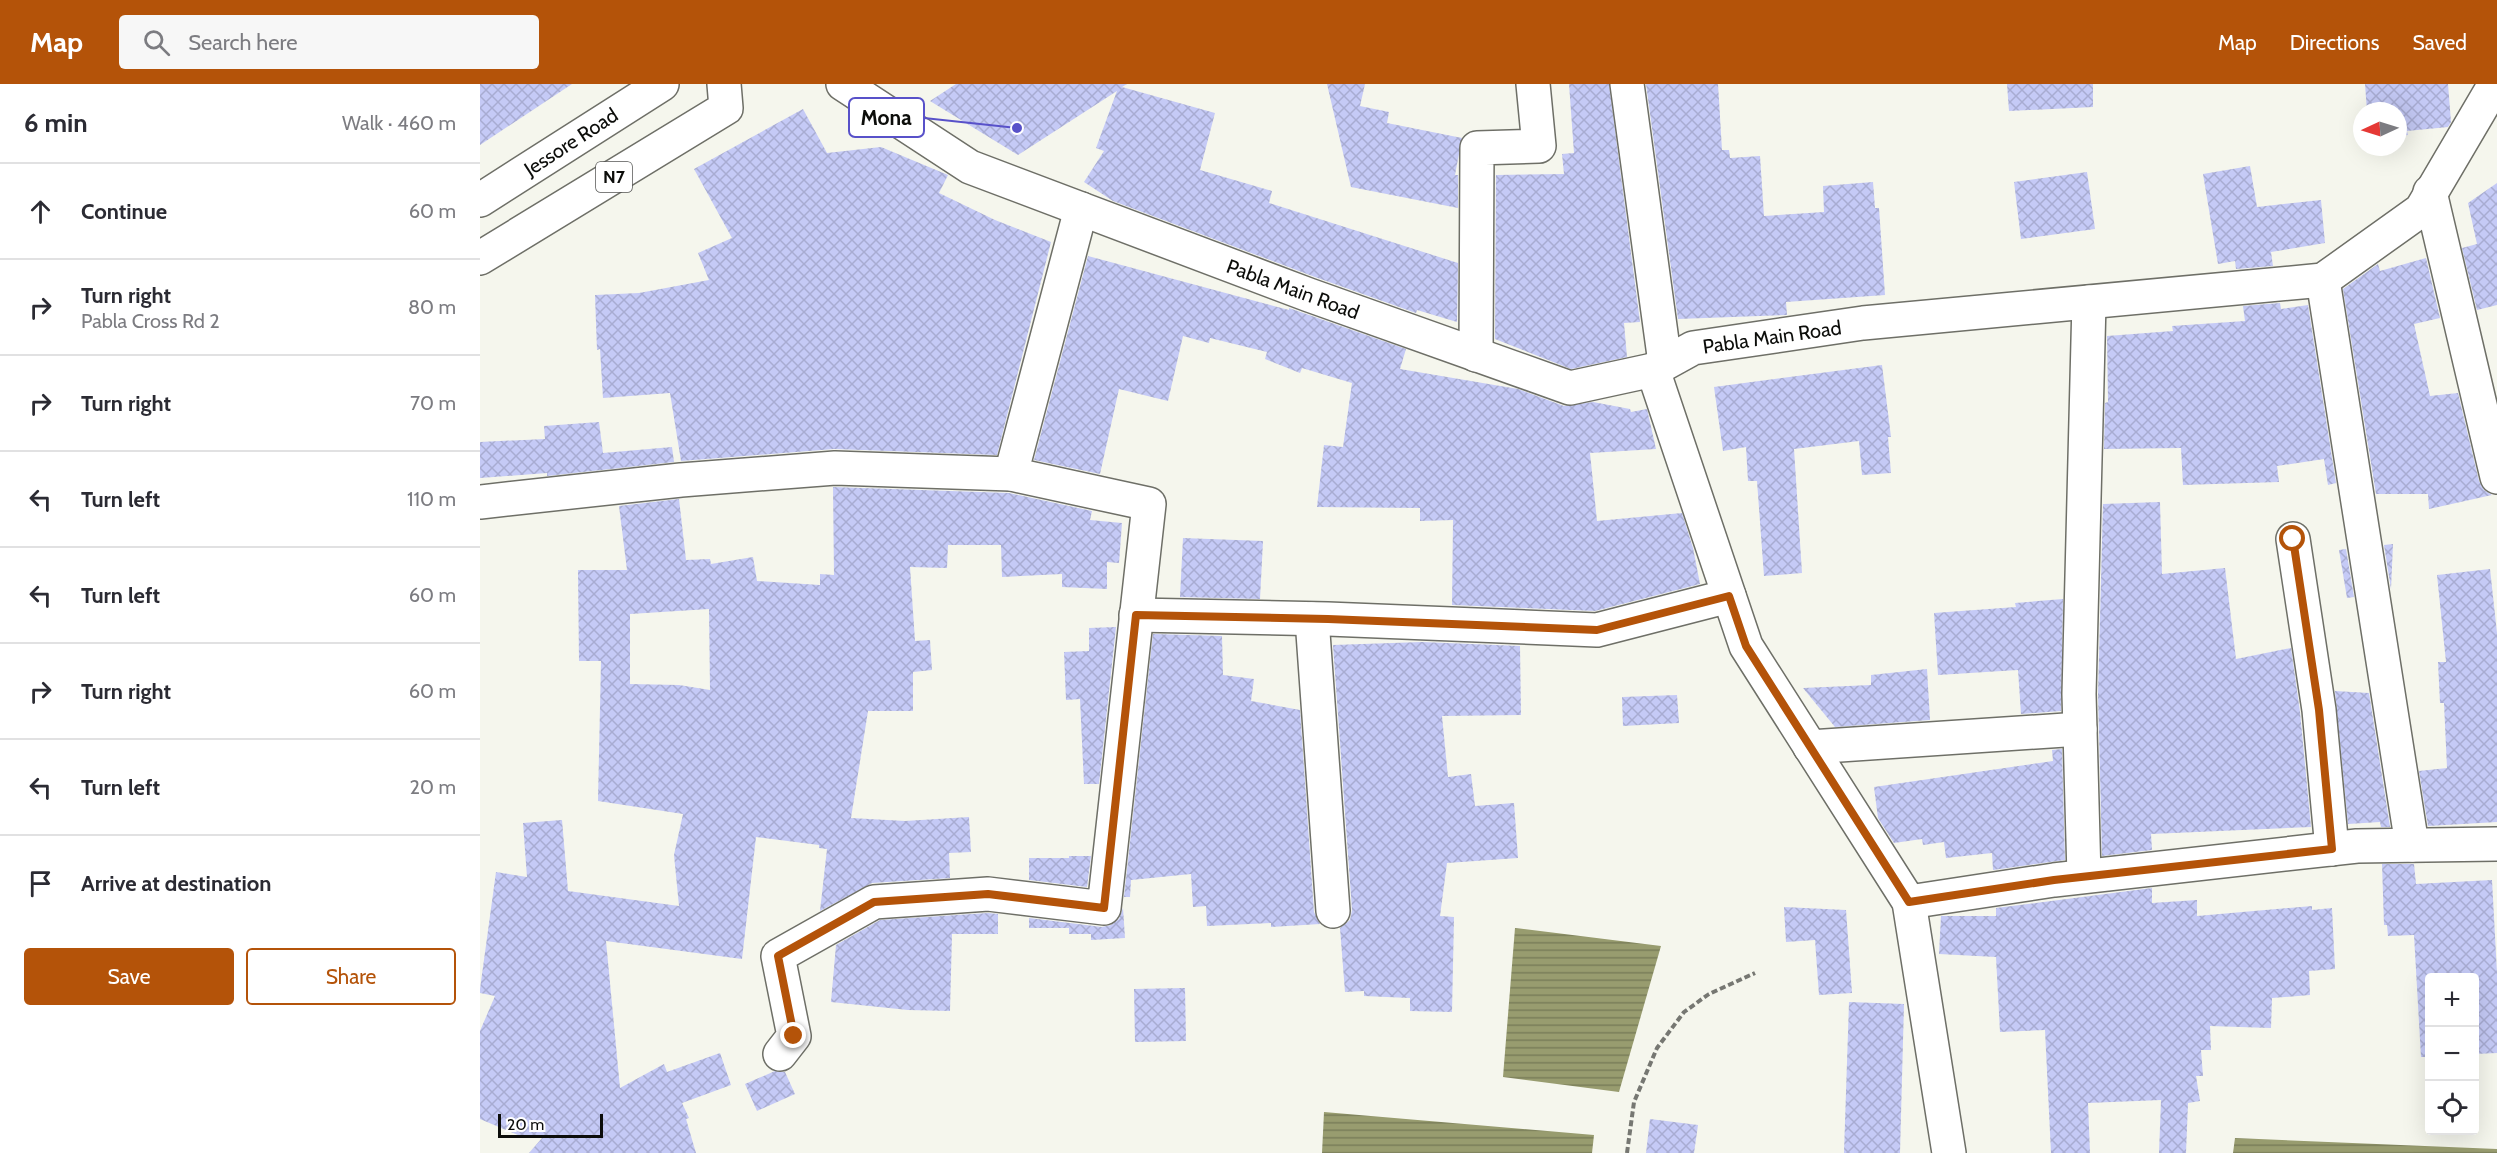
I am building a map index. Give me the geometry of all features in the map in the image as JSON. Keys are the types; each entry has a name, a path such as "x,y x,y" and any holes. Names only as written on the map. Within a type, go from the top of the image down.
{"main road":[{"name":"Jessore Road","path":"480,200 662,84"},
{"name":"N7","path":"480,258 726,108 724,84"},
{"name":"Pabla Main Road","path":"843,84 970,167 1309,296 1570,388 1659,367 1694,348 1863,323 2323,280"},
{"path":"1476,355 1477,148 1539,146 1533,84"},
{"path":"1627,84 1659,367 1746,646 1909,902 1949,1153"},
{"path":"2412,845 2323,280 2421,210 2495,84"},
{"path":"2430,192 2497,477"},
{"path":"1011,474 1081,209"},
{"path":"2084,876 2079,694 2089,302"},
{"path":"480,502 681,480 835,468 1011,474 1149,504 1104,908 988,894 874,902 778,956 794,1036 780,1054"},
{"path":"2293,539 2319,710 2332,849"},
{"path":"1136,615 1597,630 1729,596"},
{"path":"1312,619 1333,911"},
{"path":"1810,747 2080,729"},
{"path":"1909,902 2084,876 2357,846 2497,844"}],"path":[{"path":"1627,1153 1634,1102 1658,1048 1684,1012 1709,994 1755,973"}],"shaded area":[{"path":"1515,928 1661,946 1619,1092 1503,1077"},
{"path":"1324,1112 1594,1135 1592,1153 1322,1153"},
{"path":"2235,1138 2497,1149 2497,1153 2233,1153"}],"building":[{"path":"480,84 572,84 480,145"},
{"path":"956,84 1127,84 1122,87 1215,113 1200,170 1272,191 1269,203 1458,263 1457,322 1417,310 1416,313 1315,277 1113,201 1084,182 1104,151 1096,148 1117,91 1018,155 930,101"},
{"path":"1327,84 1365,84 1360,106 1389,112 1387,123 1462,138 1455,175 1458,175 1458,208 1351,187"},
{"path":"1569,84 1609,84 1640,322 1624,323 1627,357 1571,369 1495,339 1496,175 1564,174 1562,154 1574,153"},
{"path":"1646,84 1718,84 1722,150 1729,150 1730,158 1760,156 1764,216 1824,212 1823,186 1873,182 1875,208 1879,208 1885,295 1786,302 1787,315 1678,319"},
{"path":"2007,84 2093,84 2093,107 2009,111"},
{"path":"2365,84 2448,84 2451,122 2448,127 2407,131 2407,102 2366,102"},
{"path":"803,109 827,153 881,147 948,175 939,193 995,220 1051,242 997,455 834,449 681,461 670,393 603,398 600,349 597,350 595,295 639,293 709,280 698,253 732,238 694,169"},
{"path":"2250,166 2257,207 2321,200 2325,243 2271,252 2273,266 2236,269 2235,261 2218,264 2203,174"},
{"path":"2087,172 2095,229 2021,239 2014,182"},
{"path":"2497,183 2497,305 2477,310 2462,248 2477,244 2468,203"},
{"path":"1088,256 1289,310 1289,308 1406,349 1400,369 1518,389 1564,406 1593,402 1630,409 1631,412 1647,409 1656,449 1590,453 1597,521 1682,513 1693,548 1700,584 1595,611 1452,605 1453,520 1420,521 1420,508 1317,507 1324,445 1343,447 1352,383 1302,368 1300,373 1265,359 1267,352 1210,338 1209,343 1183,336 1168,401 1119,389 1100,474 1034,460"},
{"path":"2426,258 2440,318 2414,324 2430,396 2458,393 2479,481 2484,490 2492,495 2429,509 2428,494 2376,494 2343,289 2378,264 2380,271"},
{"path":"2280,303 2281,309 2308,305 2336,483 2328,485 2324,459 2277,466 2279,482 2183,485 2181,448 2104,449 2105,403 2108,402 2107,336 2173,331 2172,326 2245,321 2243,306"},
{"path":"1882,365 1891,437 1888,437 1891,473 1862,475 1859,441 1794,449 1802,573 1764,576 1757,481 1748,481 1746,447 1723,451 1714,387"},
{"path":"599,422 603,453 672,447 674,462 547,476 547,473 480,478 480,442 545,439 544,426"},
{"path":"833,487 1009,493 1092,511 1090,520 1122,523 1119,563 1107,562 1107,589 1062,587 1062,574 1002,577 1001,545 948,545 947,568 910,567 915,641 930,640 932,670 913,672 913,711 868,711 851,818 905,821 969,817 971,852 949,853 950,878 872,883 820,911 827,849 819,848 819,845 756,837 742,959 606,941 620,1088 664,1064 667,1072 720,1053 731,1085 682,1103 689,1118 686,1119 696,1153 529,1153 542,1138 525,1138 480,1119 480,1031 495,996 480,993 480,989 496,872 527,877 523,823 562,820 568,891 679,906 674,855 683,814 598,801 601,661 579,661 578,570 627,570 619,506 679,499 686,560 710,559 711,564 753,557 757,581 820,585 820,574 834,575","holes":["709,609 710,690 679,685 630,684 630,614"]},
{"path":"2160,502 2162,574 2225,568 2236,659 2291,648 2300,712 2311,827 2151,834 2152,850 2102,856 2098,694 2103,504"},
{"path":"1183,538 1263,541 1260,599 1180,597"},
{"path":"2393,544 2391,589 2384,545"},
{"path":"2346,549 2354,597 2347,598 2339,550"},
{"path":"2490,569 2497,633 2497,822 2428,826 2419,771 2447,768 2444,703 2440,703 2438,662 2446,662 2437,575"},
{"path":"2063,599 2061,711 2021,714 2018,670 1938,675 1934,613 2016,607 2015,603"},
{"path":"1116,627 1099,784 1084,784 1080,699 1066,700 1064,652 1089,651 1089,628"},
{"path":"1153,634 1222,636 1223,675 1254,679 1251,701 1300,710 1314,912 1320,924 1271,927 1271,923 1207,926 1206,906 1193,907 1191,874 1131,880 1130,897 1124,897"},
{"path":"1422,642 1520,646 1521,715 1442,716 1448,777 1471,774 1475,806 1514,803 1518,858 1447,863 1440,916 1454,917 1452,1012 1410,1011 1410,998 1364,996 1364,991 1345,992 1340,928 1350,920 1352,910 1333,645"},
{"path":"1927,669 1930,720 1835,727 1803,688 1871,685 1871,675"},
{"path":"2335,691 2369,693 2390,827 2381,827 2380,822 2348,824"},
{"path":"1677,695 1679,723 1623,726 1622,697"},
{"path":"2062,749 2065,860 1993,870 1992,853 1946,858 1944,842 1923,845 1922,839 1894,843 1878,818 1874,787 2053,761 2052,750"},
{"path":"1069,856 1091,856 1087,887 1029,880 1029,858 1069,858"},
{"path":"2382,864 2414,864 2416,884 2492,880 2497,973 2497,1053 2479,1054 2479,973 2425,973 2425,1057 2421,1057 2414,935 2388,936 2387,925 2384,925"},
{"path":"2152,888 2152,903 2197,900 2197,916 2312,906 2312,910 2332,908 2335,969 2309,971 2310,995 2272,998 2271,1028 2210,1026 2211,1050 2201,1050 2203,1076 2196,1076 2200,1101 2188,1103 2186,1153 2159,1153 2161,1100 2088,1103 2090,1153 2051,1153 2045,1030 2000,1032 1996,957 1939,954 1941,916 1996,916 1996,908"},
{"path":"1784,907 1846,910 1852,993 1819,995 1815,940 1786,942"},
{"path":"1123,908 1125,938 1091,940 1091,934 1069,934 1069,928 1029,928 1029,918 1102,927 1111,925 1119,919"},
{"path":"998,914 998,934 952,934 950,1011 908,1010 831,1002 836,945 880,920"},
{"path":"1185,988 1186,1041 1135,1042 1134,989"},
{"path":"1849,1002 1904,1004 1900,1153 1844,1153"},
{"path":"775,1071 785,1072 795,1094 757,1111 745,1084"},
{"path":"1650,1119 1698,1125 1694,1153 1646,1153"}],"place":[{"name":"Mona","path":"1017,128"}],"route":[{"path":"794,1036 778,956 874,902 988,894 1104,908 1136,615 1328,619 1597,630 1729,596 1746,646 1909,902 2054,880 2332,849 2319,710 2293,539"}]}
